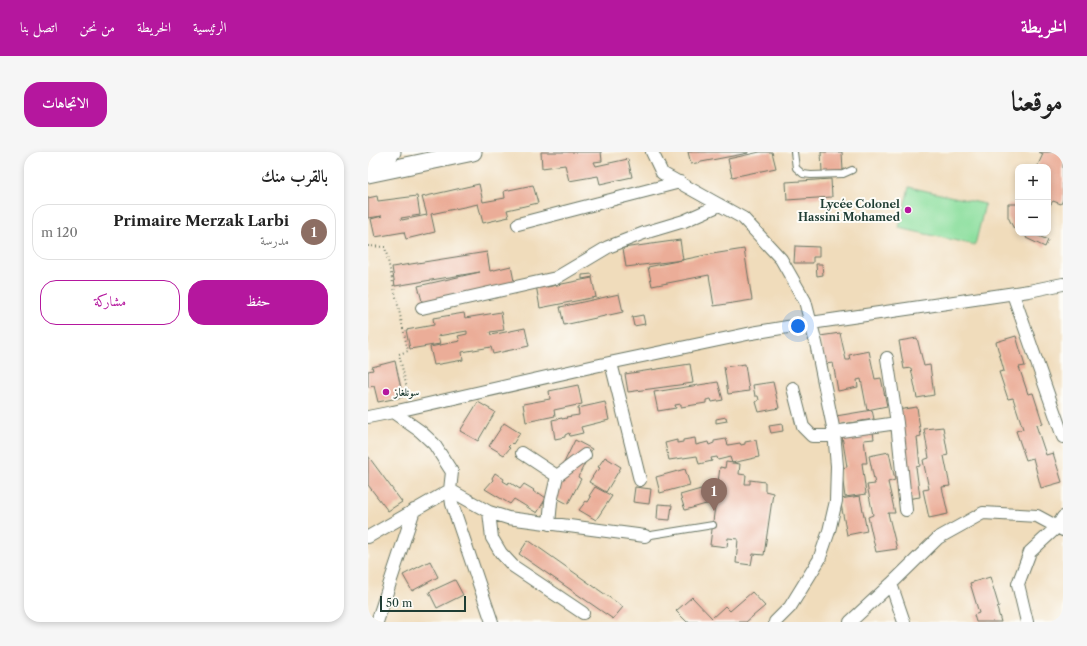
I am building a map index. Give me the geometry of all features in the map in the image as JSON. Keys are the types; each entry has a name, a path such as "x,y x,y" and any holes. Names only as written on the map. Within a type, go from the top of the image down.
{"street":[{"path":"368,158 392,152"},
{"path":"368,174 473,152"},
{"path":"652,152 662,173 743,218 782,259 805,301 811,323 834,434 836,501 829,531 819,560 790,607 775,622"},
{"path":"518,224 680,182"},
{"path":"422,308 556,278 608,247 644,233 684,221 720,205"},
{"path":"368,417 752,333 811,323 1029,292 1063,284"},
{"path":"1013,294 1063,437"},
{"path":"887,358 897,423 906,510"},
{"path":"611,363 640,480"},
{"path":"793,388 803,427 812,436 834,434 897,423"},
{"path":"393,412 420,431 434,444 452,472 450,490 452,504 492,622"},
{"path":"522,453 557,476"},
{"path":"549,524 551,502 557,476 585,455"},
{"path":"368,537 450,490"},
{"path":"450,490 489,512 508,518 645,536"},
{"path":"377,622 414,510"},
{"path":"489,512 492,538 500,553 513,566 583,613"},
{"path":"850,622 938,538 983,513 1037,516 1061,524 1030,552 1018,584 1027,622"},
{"path":"891,584 904,622"}],"lane":[{"path":"794,152 796,168 803,174 844,174 852,170"},
{"path":"645,536 713,524"}],"path":[{"path":"368,246 385,247 408,351 398,354 412,408"}],"green space":[{"path":"909,187 985,204 975,245 899,228"}],"building":[{"path":"541,152 601,152 602,161 594,162 596,166 628,159 632,177 600,184 598,176 569,181 565,165 542,168"},
{"path":"688,152 748,152 748,153 691,164"},
{"path":"760,152 772,152 776,168 732,177 728,159"},
{"path":"821,152 842,152 843,171 822,172"},
{"path":"1039,152 1063,152 1063,199 1061,204 1053,201 1051,204 1051,164 1038,164 1043,154"},
{"path":"831,179 832,197 787,200 786,182"},
{"path":"479,184 483,202 505,198 504,191 533,185 538,203 507,210 509,217 483,223 478,204 431,214 435,232 406,239 404,232 375,237 371,219 382,216 368,218 368,198 377,196 378,201 417,196 420,215 401,218 402,220 427,215 422,197"},
{"path":"1008,204 1015,204 1014,229 1008,217"},
{"path":"1027,236 1038,236 1048,240 1045,247 1026,238"},
{"path":"680,240 683,260 626,267 623,248"},
{"path":"795,246 819,247 819,257 813,257 813,263 794,263"},
{"path":"744,249 752,300 714,306 709,275 652,286 648,267"},
{"path":"487,252 490,271 511,266 515,286 423,305 418,286 480,272 395,286 392,267"},
{"path":"816,264 822,264 823,275 817,276"},
{"path":"592,274 593,277 582,279 582,275"},
{"path":"592,278 596,297 540,308 536,285 546,283 547,287"},
{"path":"619,294 623,312 564,325 560,307"},
{"path":"501,312 504,330 490,332 491,335 525,328 529,346 493,354 491,347 462,352 463,360 434,365 430,347 460,341 458,336 467,334 467,331 438,336 440,344 410,349 406,330 434,325 433,318 464,313 465,318"},
{"path":"643,315 645,324 634,326 632,317"},
{"path":"840,333 846,360 850,360 849,355 869,351 875,379 881,378 887,406 867,410 861,379 857,380 858,387 838,391 833,363 825,364 820,336"},
{"path":"1016,336 1025,366 1019,367 1028,394 1033,393 1043,424 1036,425 1046,455 1053,453 1062,482 1041,488 1033,458 1026,460 1016,431 1023,429 1013,398 1008,399 999,372 1004,371 996,342"},
{"path":"917,338 924,366 930,365 934,395 917,398 911,368 904,369 899,341"},
{"path":"395,361 403,397 378,402 374,386 368,387 368,371 373,370 372,367"},
{"path":"690,364 693,383 628,392 625,374"},
{"path":"745,364 749,391 728,394 724,367"},
{"path":"718,382 723,400 712,402 711,399 706,400 706,403 681,407 681,404 675,405 676,408 658,411 654,392"},
{"path":"773,382 779,408 759,412 756,402 759,400 758,396 755,396 753,385"},
{"path":"578,385 582,404 554,410 555,416 526,422 523,404 550,399 549,391"},
{"path":"478,402 495,412 478,441 460,431"},
{"path":"605,402 609,420 581,427 583,433 570,436 569,433 565,435 565,437 555,439 552,420 579,415 578,408"},
{"path":"917,407 921,436 917,437 920,466 916,467 920,497 899,500 896,472 900,471 897,410"},
{"path":"872,410 874,419 831,426 830,417"},
{"path":"726,417 727,421 716,423 716,419"},
{"path":"504,423 520,433 513,444 512,443 508,447 510,448 504,455 489,446"},
{"path":"782,424 783,431 771,433 769,426"},
{"path":"943,427 948,455 944,456 950,486 942,487 948,514 929,518 923,490 929,489 923,460 929,458 924,429"},
{"path":"873,432 874,439 864,440 867,463 862,463 866,494 845,497 841,468 847,467 842,436"},
{"path":"695,438 696,445 708,442 709,445 714,443 714,441 726,439 728,445 740,443 741,445 745,444 745,442 756,440 759,457 732,463 730,457 718,460 717,457 711,458 712,461 699,464 697,456 669,460 665,443 677,440 677,443 683,442 683,440"},
{"path":"575,440 592,449 578,477 581,479 568,504 551,495"},
{"path":"889,452 895,480 888,482 895,513 888,513 897,549 876,552 868,517 873,515 867,485 875,484 869,456"},
{"path":"368,456 402,502 388,511 368,485"},
{"path":"605,457 621,467 606,492 589,482 596,471 597,472 600,468 598,467"},
{"path":"726,462 740,464 739,474 746,475 745,484 750,484 750,480 765,482 765,491 773,493 764,555 753,554 751,565 736,563 738,539 728,538 727,547 710,545 720,467 725,468"},
{"path":"685,469 690,485 660,493 656,477"},
{"path":"495,473 504,479 503,481 508,484 509,482 520,489 524,484 534,490 533,491 538,495 539,493 546,498 537,513 514,499 510,504 485,489 493,480 492,478"},
{"path":"595,487 612,496 596,520 579,510 586,501 588,502 591,497 589,496"},
{"path":"635,487 651,489 649,504 633,502"},
{"path":"708,487 713,502 685,510 680,495"},
{"path":"860,496 867,531 847,535 840,499"},
{"path":"658,504 672,505 670,520 657,519"},
{"path":"528,540 623,607 613,619 519,554"},
{"path":"430,561 438,577 412,591 403,575"},
{"path":"990,577 999,607 997,608 1001,622 976,622 974,615 979,613 970,583"},
{"path":"455,580 463,595 437,608 429,592"},
{"path":"752,592 765,606 746,622 687,622 676,611 692,597 712,618 725,606 730,611"}],"place":[{"name":"Lycée Colonel Hassini Mohamed","path":"908,210"},
{"name":"سونلغاز","path":"386,392"},
{"name":"Primaire Merzak Larbi","path":"714,511"}]}
